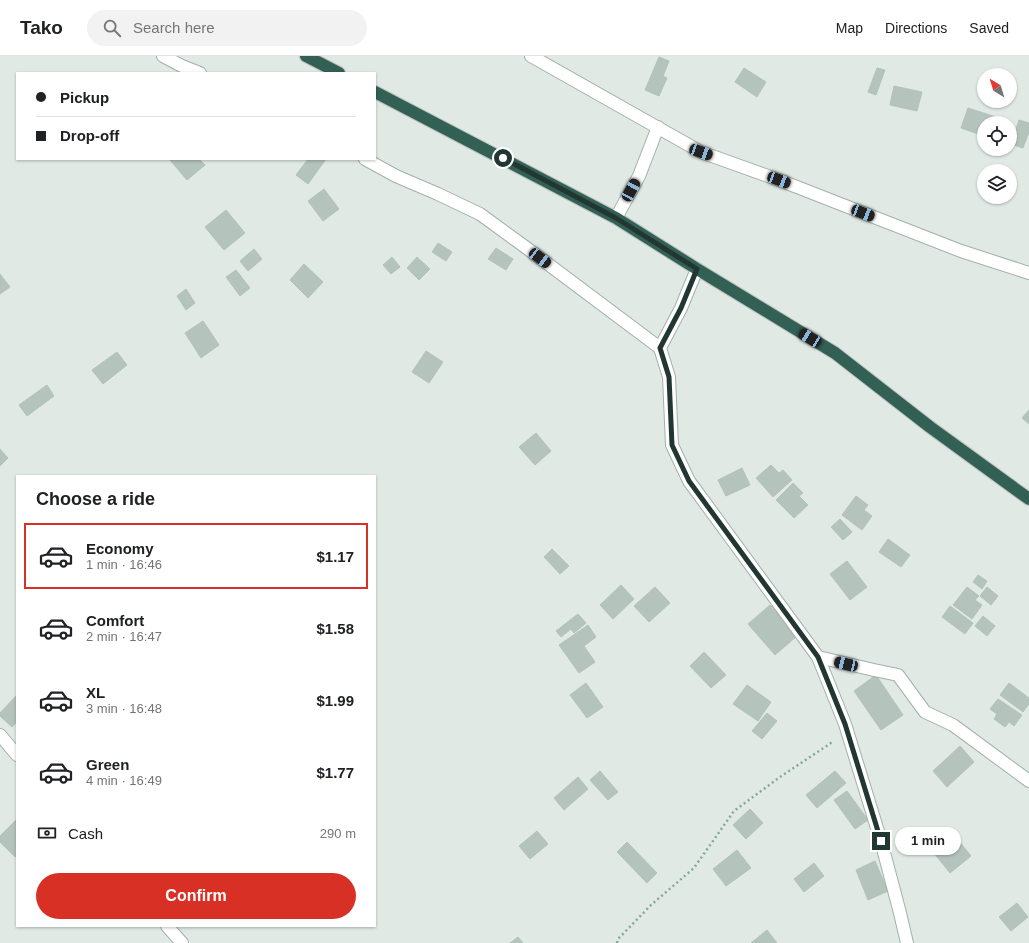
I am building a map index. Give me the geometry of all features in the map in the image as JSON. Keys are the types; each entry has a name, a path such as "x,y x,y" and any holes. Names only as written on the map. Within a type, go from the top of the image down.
{"highway":[{"path":"306,56 337,72"},
{"path":"376,93 616,218 835,353 930,427 1029,498"}],"street":[{"path":"163,56 197,72"},
{"path":"531,56 701,152 779,180 961,251 1029,273"},
{"path":"616,218 639,176 658,127"},
{"path":"367,160 396,176 480,214 660,348 669,377 672,445 689,481 818,657 847,732 881,841 907,943"},
{"path":"660,348 681,308 697,269"},
{"path":"818,657 898,675 925,712 952,725 1029,781"},
{"path":"0,735 16,754"},
{"path":"168,927 182,943"}],"path":[{"path":"617,943 618,939 651,905 694,868 734,810 847,732"}],"building":[{"path":"659,57 669,61 663,76 667,78 659,96 645,90"},
{"path":"744,68 766,82 757,97 735,82"},
{"path":"877,68 885,70 876,95 868,92"},
{"path":"894,86 922,92 917,111 890,105"},
{"path":"968,108 993,116 977,116 977,134 961,128"},
{"path":"1019,120 1029,123 1029,132 1023,148 1017,146 1017,126"},
{"path":"170,160 200,160 205,165 187,180"},
{"path":"307,160 325,160 308,184 296,175"},
{"path":"324,189 339,209 323,221 308,201"},
{"path":"226,210 245,233 224,250 205,227"},
{"path":"438,243 452,252 446,261 432,252"},
{"path":"496,248 513,259 506,270 488,259"},
{"path":"254,249 262,259 248,271 240,261"},
{"path":"392,257 400,267 391,274 383,265"},
{"path":"417,257 430,269 419,280 407,268"},
{"path":"304,264 323,282 308,298 290,280"},
{"path":"236,270 250,288 240,296 226,277"},
{"path":"0,274 10,287 0,294"},
{"path":"186,289 195,303 186,310 177,296"},
{"path":"203,321 219,345 201,358 185,333"},
{"path":"426,351 443,362 429,383 412,372"},
{"path":"117,352 127,365 103,384 92,370"},
{"path":"47,385 54,396 27,416 19,405"},
{"path":"1029,410 1029,424 1022,418"},
{"path":"536,433 551,451 535,465 519,447"},
{"path":"0,449 8,458 0,466"},
{"path":"771,465 779,473 783,470 792,480 773,497 756,478"},
{"path":"742,468 750,485 726,496 718,480"},
{"path":"793,483 803,493 799,496 808,505 794,518 776,500"},
{"path":"856,496 868,505 864,510 872,516 862,530 842,515"},
{"path":"840,519 852,532 843,540 831,527"},
{"path":"888,539 910,555 901,567 879,552"},
{"path":"552,549 569,566 560,574 544,557"},
{"path":"847,561 867,587 850,600 830,574"},
{"path":"978,575 987,581 982,589 973,582"},
{"path":"621,585 634,599 613,619 600,605"},
{"path":"655,587 670,603 649,622 634,606"},
{"path":"967,587 979,596 975,600 982,605 972,619 953,605"},
{"path":"987,587 998,596 991,605 980,596"},
{"path":"770,605 797,636 775,655 748,624"},
{"path":"950,606 973,623 965,634 942,617"},
{"path":"578,614 586,623 574,633 571,629 561,637 556,631"},
{"path":"983,616 995,626 987,636 975,626"},
{"path":"588,625 596,637 584,646 595,662 579,673 559,645"},
{"path":"704,652 726,675 711,688 690,666"},
{"path":"876,675 903,715 881,730 854,691"},
{"path":"586,683 603,707 587,718 570,695"},
{"path":"1009,683 1029,698 1029,704 1023,712 1000,695"},
{"path":"747,685 771,702 758,721 733,704"},
{"path":"16,696 16,723 12,727 0,716 0,713"},
{"path":"998,699 1022,715 1014,726 1009,722 1005,727 994,719 997,714 990,709"},
{"path":"767,713 777,721 762,739 752,731"},
{"path":"960,746 974,762 947,787 933,771"},
{"path":"600,771 618,792 608,800 590,780"},
{"path":"835,771 846,783 817,808 806,795"},
{"path":"578,777 588,789 564,810 554,798"},
{"path":"847,791 868,820 855,829 834,800"},
{"path":"750,809 763,823 746,839 733,825"},
{"path":"16,820 15,857 0,842 0,836"},
{"path":"950,830 971,856 950,873 929,847"},
{"path":"537,831 548,844 530,859 519,846"},
{"path":"627,842 657,873 647,883 617,852"},
{"path":"737,850 751,868 726,886 713,869"},
{"path":"875,861 888,891 868,900 856,870"},
{"path":"814,863 824,876 804,892 794,879"},
{"path":"1017,903 1028,917 1011,931 999,917"},
{"path":"767,930 777,943 751,943"},
{"path":"518,937 523,943 510,943"}],"route":[{"path":"503,158 616,218 697,269 681,308 660,348 669,377 672,445 689,481 818,657 845,724 881,841"}]}
